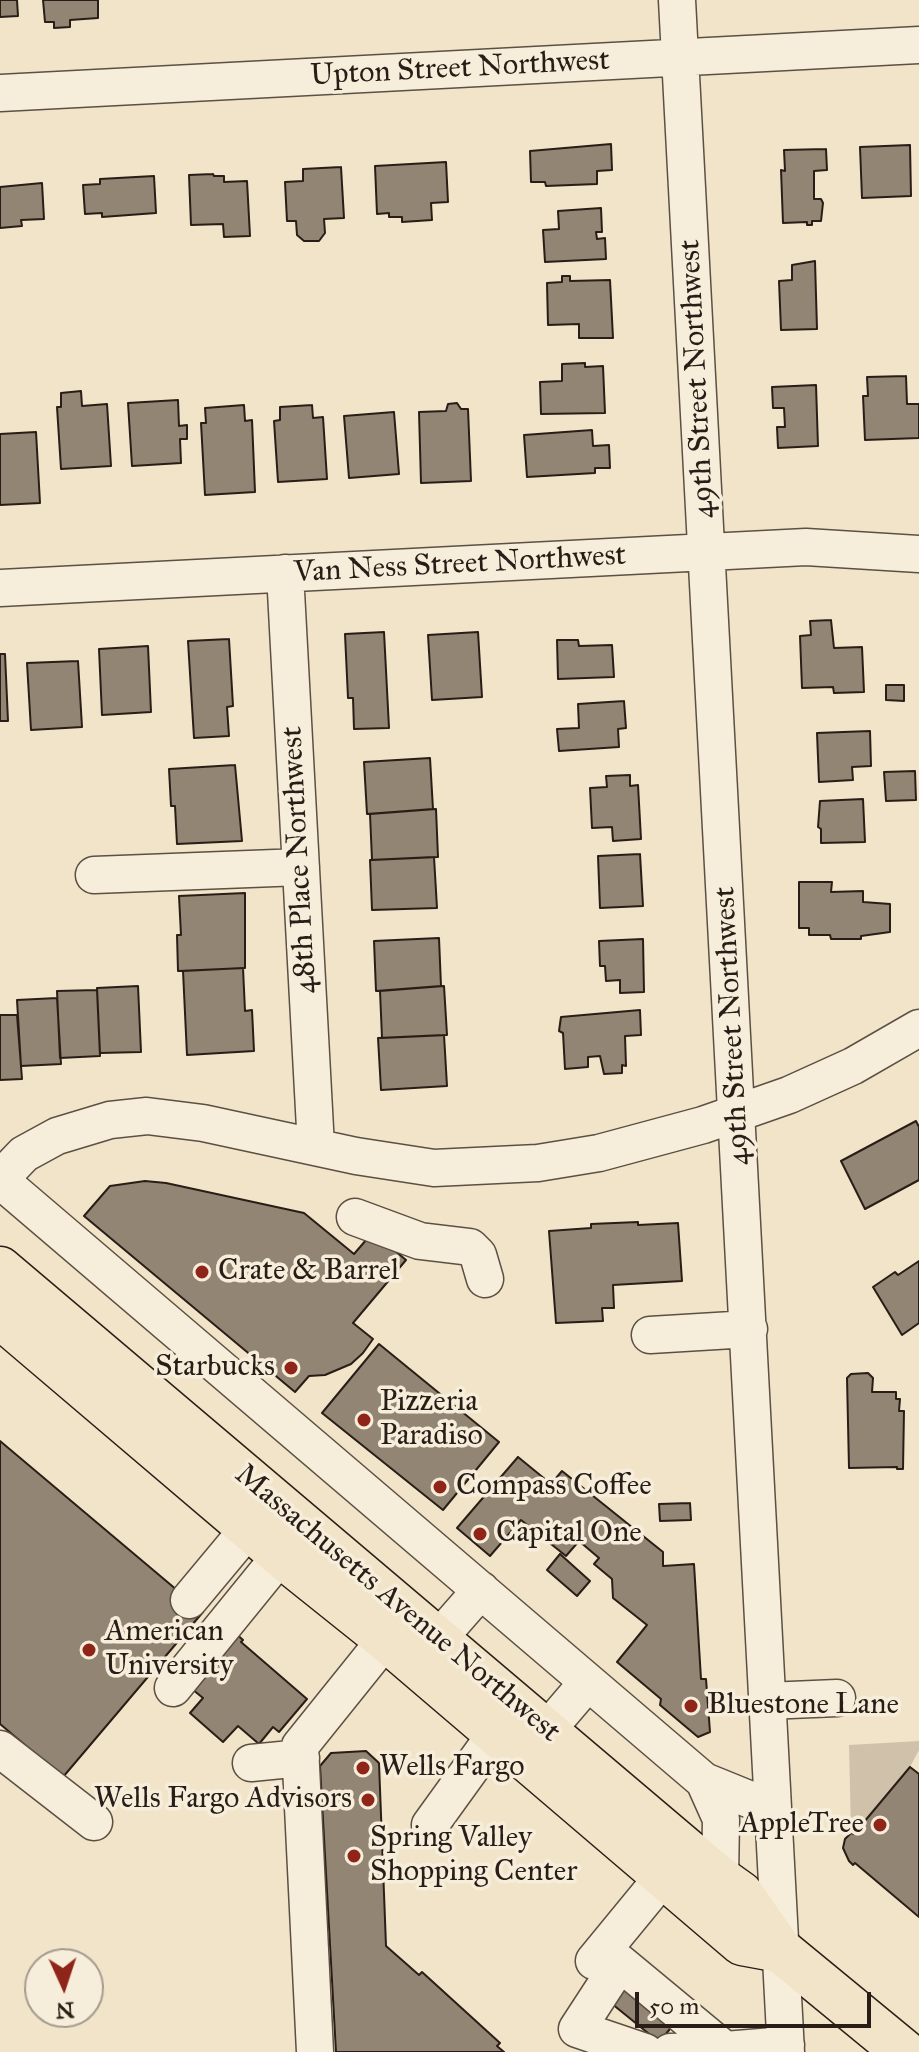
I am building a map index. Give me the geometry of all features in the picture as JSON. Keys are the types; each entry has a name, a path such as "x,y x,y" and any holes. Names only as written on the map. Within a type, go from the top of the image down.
{"main road":[{"name":"Massachusetts Avenue Northwest","path":"0,1269 741,1894 780,1950 904,2052"},
{"name":"Massachusetts Avenue Northwest","path":"0,1316 265,1542 386,1639 742,1943 780,1950"}],"street":[{"name":"49th Street Northwest","path":"677,0 786,2048"},
{"name":"Upton Street Northwest","path":"0,93 919,45"},
{"name":"Van Ness Street Northwest","path":"0,588 828,547 919,554"},
{"name":"48th Place Northwest","path":"285,573 316,1147"},
{"path":"94,875 301,867"},
{"path":"773,1809 704,1781 0,1180 24,1154 57,1136 92,1124 129,1117 185,1120 399,1164 434,1168 498,1166 599,1153 737,1113 821,1081 919,1028"},
{"path":"355,1217 420,1241 470,1247 478,1255 485,1279"},
{"path":"650,1335 749,1329"},
{"path":"189,1600 265,1542"},
{"path":"173,1688 265,1542"},
{"path":"439,1638 481,1590"},
{"path":"315,2052 296,1824 300,1746 386,1639"},
{"path":"547,1730 588,1682"},
{"path":"767,1701 837,1698"},
{"path":"430,1825 495,1735"},
{"path":"0,1749 94,1822"},
{"path":"251,1763 301,1758"},
{"path":"704,1781 721,1819 720,1879"},
{"path":"663,1877 594,1961 620,1963 725,2050"},
{"path":"620,1963 577,2029 645,2052"},
{"path":"670,2052 786,2048"}],"shaded area":[{"path":"919,1741 919,1750 910,1767 854,1834 851,1832 849,1745"}],"building":[{"path":"0,0 17,0 18,16 0,17"},
{"path":"43,0 98,0 98,18 70,20 70,27 54,28 54,22 45,22"},
{"path":"611,144 612,170 597,171 597,184 546,186 545,182 531,182 530,151"},
{"path":"910,145 911,196 862,198 860,147"},
{"path":"826,149 827,170 814,171 814,199 821,199 823,203 821,221 812,221 812,225 807,225 807,222 783,223 781,170 785,171 784,150"},
{"path":"446,162 448,202 431,203 432,220 402,222 402,217 389,217 389,213 377,214 375,166"},
{"path":"341,167 344,218 324,219 325,233 319,241 304,241 297,235 296,221 287,221 285,182 303,181 303,169"},
{"path":"189,175 224,176 224,182 247,181 250,236 224,237 223,224 191,225"},
{"path":"154,176 156,213 102,217 102,213 85,214 83,185 100,184 100,179"},
{"path":"42,183 44,219 21,220 22,226 0,228 0,187"},
{"path":"601,208 602,232 596,232 597,239 605,238 606,259 545,262 543,230 559,229 558,211"},
{"path":"815,261 817,329 781,330 779,281 792,280 792,265"},
{"path":"562,276 570,276 570,281 610,280 613,338 579,338 579,324 548,325 547,283 562,282"},
{"path":"585,363 585,367 603,366 605,413 541,414 540,382 562,381 562,364"},
{"path":"906,376 907,404 919,404 919,438 865,440 863,396 868,396 867,377"},
{"path":"816,385 818,446 778,448 777,427 785,427 784,408 773,408 772,387"},
{"path":"81,391 82,406 107,404 111,466 61,469 57,407 61,407 61,393"},
{"path":"178,400 179,426 187,425 187,439 180,439 181,463 132,466 128,403"},
{"path":"457,403 461,409 468,409 471,481 421,483 419,412 446,411 448,404"},
{"path":"244,405 245,421 252,420 255,492 205,495 201,423 206,423 205,408"},
{"path":"312,405 313,418 323,417 327,479 278,482 274,421 280,420 280,407"},
{"path":"394,412 399,474 349,478 344,416"},
{"path":"592,430 593,446 609,445 610,468 595,468 595,473 527,477 524,435"},
{"path":"36,432 40,503 0,505 0,434"},
{"path":"831,620 834,648 862,647 864,692 834,693 833,687 802,688 800,636 811,635 810,621"},
{"path":"384,632 389,728 354,729 353,698 348,698 345,634"},
{"path":"478,632 482,697 432,700 428,635"},
{"path":"229,639 233,706 227,707 229,736 194,738 188,641"},
{"path":"557,640 578,640 579,646 612,645 614,677 558,679"},
{"path":"148,646 151,712 102,715 99,649"},
{"path":"0,654 5,654 8,721 0,721"},
{"path":"78,661 82,727 31,730 27,663"},
{"path":"886,685 904,685 904,701 886,700"},
{"path":"624,701 626,728 618,729 619,747 559,751 557,729 579,728 578,704"},
{"path":"870,731 871,766 852,767 853,780 819,782 817,733"},
{"path":"430,758 433,809 367,814 364,762"},
{"path":"235,765 242,841 177,844 169,769"},
{"path":"915,771 916,800 886,801 884,772"},
{"path":"630,775 630,786 638,785 641,839 613,841 612,827 592,828 590,788 607,787 606,776"},
{"path":"863,799 865,842 821,843 821,829 818,827 820,801"},
{"path":"436,809 438,857 372,860 370,814"},
{"path":"640,854 643,906 600,908 598,856"},
{"path":"434,857 437,908 372,910 370,860"},
{"path":"799,882 832,882 831,892 863,891 863,902 890,904 890,932 861,936 861,939 809,935 809,928 799,928"},
{"path":"245,893 245,968 178,971 177,935 181,935 179,896"},
{"path":"439,938 441,986 376,991 374,941"},
{"path":"643,939 644,992 620,993 620,980 606,981 605,966 600,966 599,941"},
{"path":"243,968 245,1011 252,1010 254,1051 187,1055 183,971"},
{"path":"138,986 141,1052 100,1053 97,988"},
{"path":"444,986 447,1035 382,1038 380,991"},
{"path":"97,990 100,1056 60,1058 57,991"},
{"path":"57,998 61,1064 21,1066 17,1000"},
{"path":"640,1010 641,1035 625,1036 626,1066 622,1065 622,1073 604,1074 600,1056 588,1057 588,1067 565,1069 563,1033 559,1031 561,1017"},
{"path":"0,1015 17,1015 22,1079 0,1080"},
{"path":"444,1035 447,1086 381,1090 378,1038"},
{"path":"916,1121 919,1127 919,1180 865,1209 841,1161"},
{"path":"145,1181 304,1213 354,1254 373,1232 406,1260 353,1323 373,1339 363,1353 351,1364 325,1375 309,1376 295,1392 84,1216 110,1186"},
{"path":"638,1222 638,1225 678,1223 682,1281 613,1285 614,1308 602,1308 603,1321 556,1323 549,1231 591,1228 591,1224"},
{"path":"919,1261 919,1323 902,1335 873,1287"},
{"path":"379,1344 499,1442 443,1510 322,1413"},
{"path":"868,1373 873,1378 872,1392 896,1392 896,1399 900,1399 899,1411 904,1411 903,1469 849,1468 847,1378 851,1374"},
{"name":"American University","path":"0,1441 203,1612 63,1777 0,1724"},
{"path":"518,1457 551,1484 562,1471 663,1552 663,1566 694,1564 701,1679 706,1679 710,1732 698,1737 660,1705 661,1699 617,1662 647,1625 613,1598 612,1579 594,1564 599,1558 579,1541 566,1556 521,1520 490,1556 457,1528"},
{"path":"690,1503 691,1520 660,1521 659,1504"},
{"path":"560,1554 590,1581 577,1596 547,1570"},
{"path":"234,1632 243,1640 241,1642 307,1699 279,1732 273,1727 259,1744 238,1726 223,1742 190,1713 203,1698 192,1689"},
{"name":"Spring Valley Shopping Center","path":"366,1751 379,1763 386,1946 419,1975 422,1972 500,2043 497,2046 504,2052 336,2052 320,1766 331,1753"},
{"path":"910,1767 919,1774 919,1917 855,1863 853,1865 843,1848 845,1839 854,1834"},
{"path":"628,1972 681,2016 659,2042 606,1999"}],"place":[{"name":"Crate & Barrel","path":"202,1272"},
{"name":"Starbucks","path":"291,1368"},
{"name":"Pizzeria Paradiso","path":"364,1420"},
{"name":"Compass Coffee","path":"440,1487"},
{"name":"Capital One","path":"480,1534"},
{"name":"American University","path":"89,1650"},
{"name":"Bluestone Lane","path":"691,1706"},
{"name":"Wells Fargo","path":"363,1768"},
{"name":"Wells Fargo Advisors","path":"368,1800"},
{"name":"AppleTree","path":"880,1825"},
{"name":"Spring Valley Shopping Center","path":"354,1856"}]}
